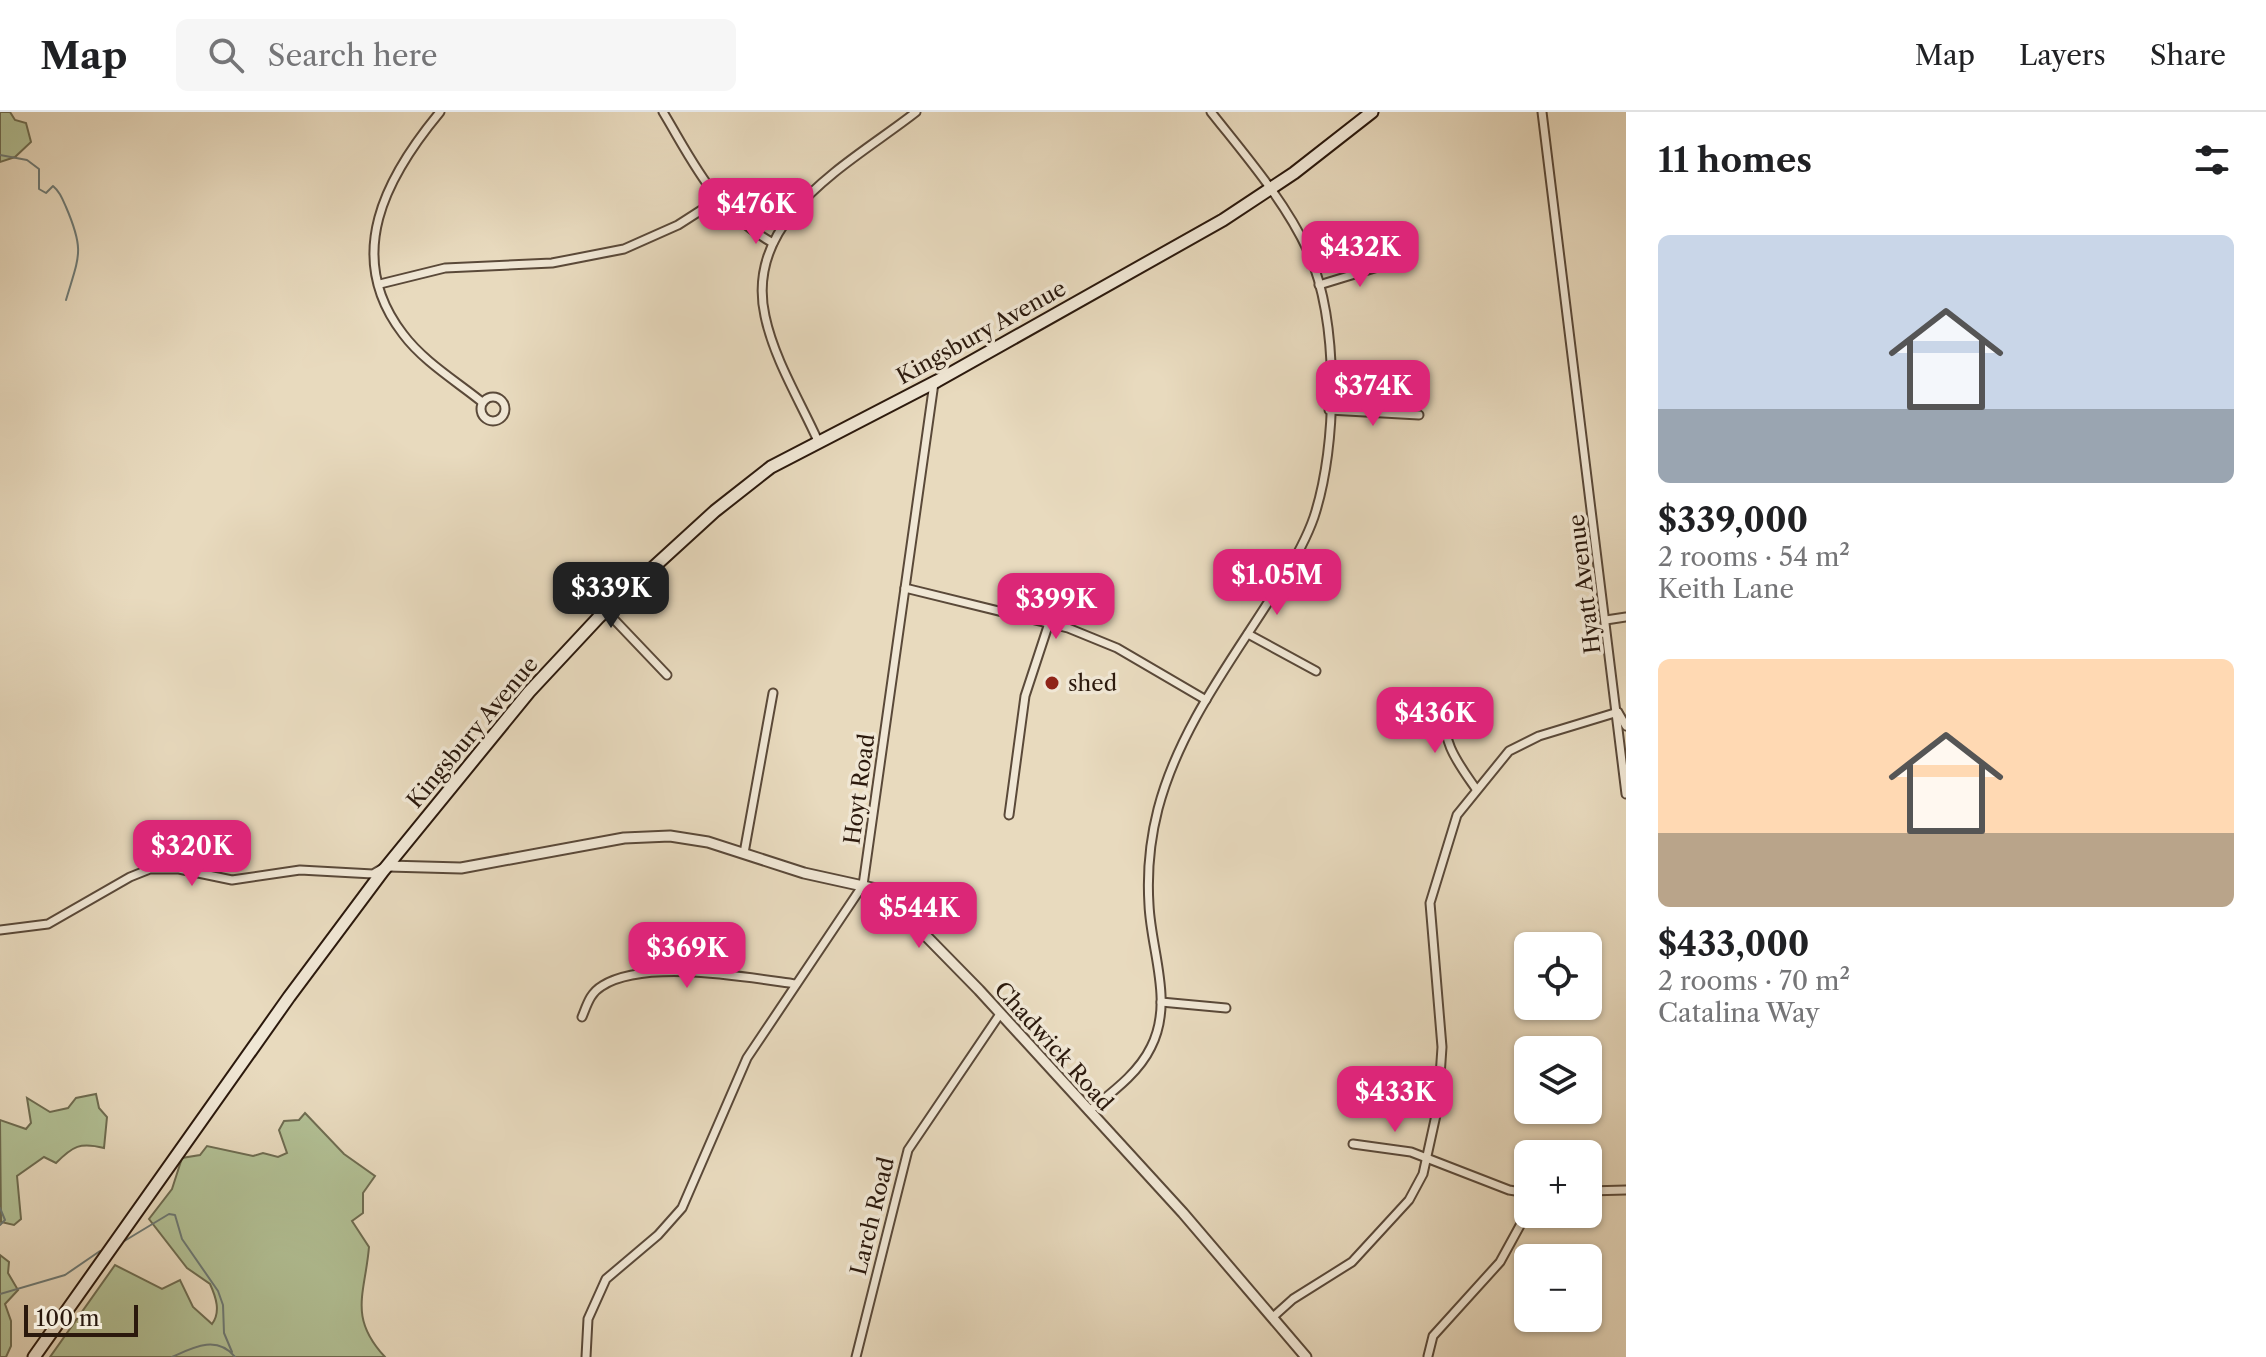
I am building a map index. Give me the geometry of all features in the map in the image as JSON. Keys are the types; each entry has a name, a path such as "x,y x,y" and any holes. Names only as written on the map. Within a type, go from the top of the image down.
{"main road":[{"name":"Kingsbury Avenue","path":"34,1357 289,997 388,866 529,692 606,611 740,490 818,441 934,382 1270,191 1372,112"}],"street":[{"path":"440,112 398,169 379,210 373,246 380,284 402,334 482,402"},
{"path":"663,112 717,200 742,225 773,243"},
{"path":"818,441 765,316 763,281 773,243 798,204 916,112"},
{"path":"1089,1111 1145,1058 1157,1033 1161,1002 1149,904 1152,837 1170,768 1206,700 1309,531 1324,472 1330,335 1319,285 1301,237 1211,112"},
{"name":"Hyatt Avenue","path":"1542,112 1626,794"},
{"path":"380,284 445,268 552,263 624,249 678,225 717,200"},
{"path":"1319,285 1391,263"},
{"name":"Hoyt Road","path":"586,1357 586,1334 596,1297 621,1263 658,1235 682,1208 735,1079 863,885 934,382"},
{"path":"1329,410 1419,415"},
{"path":"905,588 1049,623 1117,648 1206,700"},
{"path":"606,611 667,675"},
{"path":"1606,620 1626,617"},
{"path":"1009,815 1025,696 1049,623"},
{"path":"1248,634 1316,671"},
{"path":"744,853 773,693"},
{"path":"1446,707 1445,735 1451,752 1476,789"},
{"path":"1273,1317 1293,1299 1352,1262 1409,1200 1427,1159 1438,1106 1442,1047 1430,903 1450,829 1476,789 1509,751 1539,736 1618,712 1626,726"},
{"name":"Chadwick Road","path":"388,866 461,868 646,836 692,838 804,873 863,885 891,897 1089,1111 1306,1357"},
{"path":"0,930 48,924 150,869 179,869 232,880 300,870 373,874 388,866"},
{"path":"582,1017 590,997 600,987 638,973 796,984"},
{"path":"1161,1002 1226,1008"},
{"name":"Larch Road","path":"856,1357 908,1150 1000,1014"},
{"path":"1353,1144 1411,1152 1514,1191"},
{"path":"1602,1191 1626,1190"},
{"path":"1428,1356 1433,1336 1500,1262 1519,1228"}],"green space":[{"path":"0,112 10,112 15,120 26,123 31,142 15,157 0,162"},
{"path":"96,1094 99,1108 107,1117 104,1148 89,1145 77,1147 56,1163 44,1157 17,1176 21,1219 14,1225 1,1222 0,1120 26,1129 31,1123 27,1098 50,1112 68,1108 76,1098"},
{"path":"305,1113 344,1154 375,1176 363,1193 363,1213 352,1221 369,1247 362,1305 366,1330 385,1357 50,1357 115,1265 162,1289 180,1280 193,1307 212,1324 217,1309 210,1284 187,1268 149,1219 172,1189 182,1158 200,1155 207,1146 253,1156 263,1153 278,1157 287,1153 279,1130 284,1121 299,1120"},
{"path":"0,1255 9,1262 8,1273 18,1290 5,1304 11,1321 11,1346 6,1357 0,1357"}],"waterway":[{"path":"0,155 27,160 39,169 39,189 46,193 53,186 63,201 78,244 77,263 66,300"},
{"path":"0,1208 5,1220 0,1225"},
{"path":"121,1243 169,1214 175,1215 182,1239 218,1291 223,1305 224,1333 232,1352"},
{"path":"0,1294 65,1275 100,1251"},
{"path":"172,1357 205,1345 221,1346 235,1357"}],"place":[{"name":"shed","path":"1052,683"}]}
